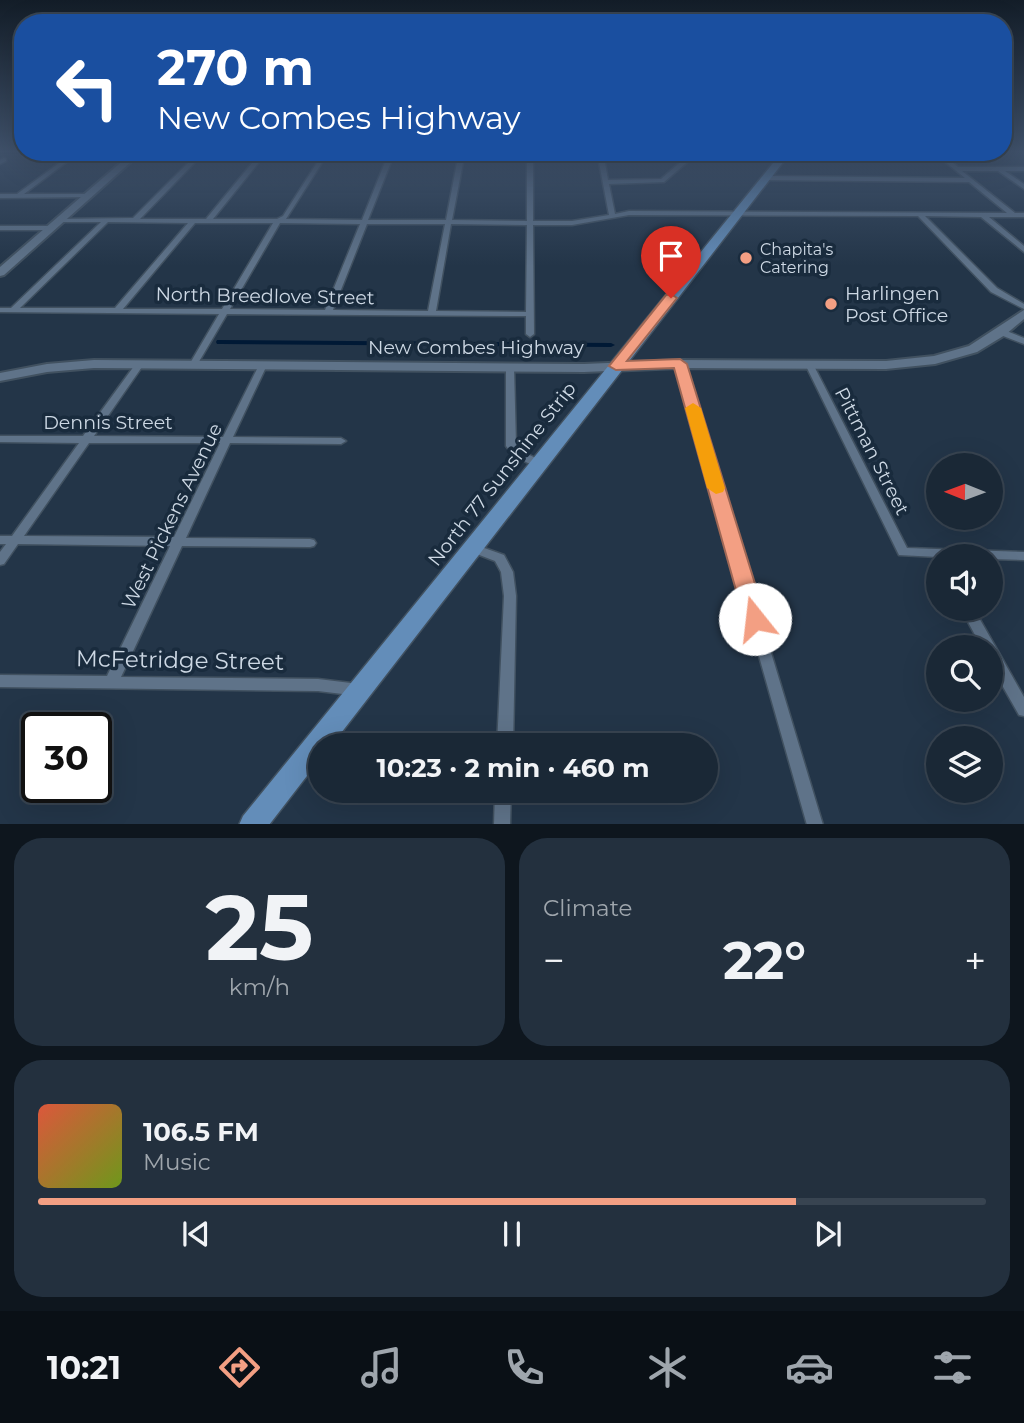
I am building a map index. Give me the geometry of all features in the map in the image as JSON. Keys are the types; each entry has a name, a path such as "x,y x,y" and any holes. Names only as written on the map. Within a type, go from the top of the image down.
{"main road":[{"name":"North 77 Sunshine Strip","path":"252,824 758,189"}],"street":[{"path":"18,196 27,189"},
{"path":"0,273 96,189"},
{"path":"134,221 165,189"},
{"path":"208,221 234,189"},
{"path":"193,365 277,222 285,217 302,189"},
{"path":"328,313 377,189"},
{"path":"431,314 455,189"},
{"path":"530,189 530,334"},
{"path":"607,189 612,215"},
{"path":"982,189 1012,214"},
{"path":"0,196 89,196"},
{"path":"61,220 582,222 638,212 1024,215"},
{"path":"919,214 994,290 1024,307"},
{"path":"982,214 1024,250"},
{"path":"13,310 107,220"},
{"path":"118,310 193,221"},
{"path":"0,228 52,228"},
{"name":"North Breedlove Street","path":"0,310 530,314"},
{"name":"New Combes Highway","path":"1,377 63,366 140,364 510,367 886,365 935,360 973,349 1024,313"},
{"path":"1001,331 1024,341"},
{"path":"0,561 140,364"},
{"path":"680,364 816,824"},
{"name":"Pittman Street","path":"809,364 904,552 926,555"},
{"name":"West Pickens Avenue","path":"111,682 264,365"},
{"path":"510,367 511,446 517,453 540,464"},
{"name":"Dennis Street","path":"0,439 341,441"},
{"path":"0,540 310,543"},
{"path":"472,547 500,558 507,572 510,596 505,733"},
{"path":"1003,555 1024,555"},
{"path":"1003,672 1024,710"},
{"name":"McFetridge Street","path":"0,681 318,685 359,690"},
{"path":"502,824 503,803"}],"waterway":[{"path":"220,342 611,345"}],"slow traffic":[{"path":"693,408 716,488"}],"place":[{"name":"Chapita's Catering","path":"746,258"},
{"name":"Harlingen Post Office","path":"831,304"}],"route":[{"path":"671,298 616,366 680,364 755,619"}]}
